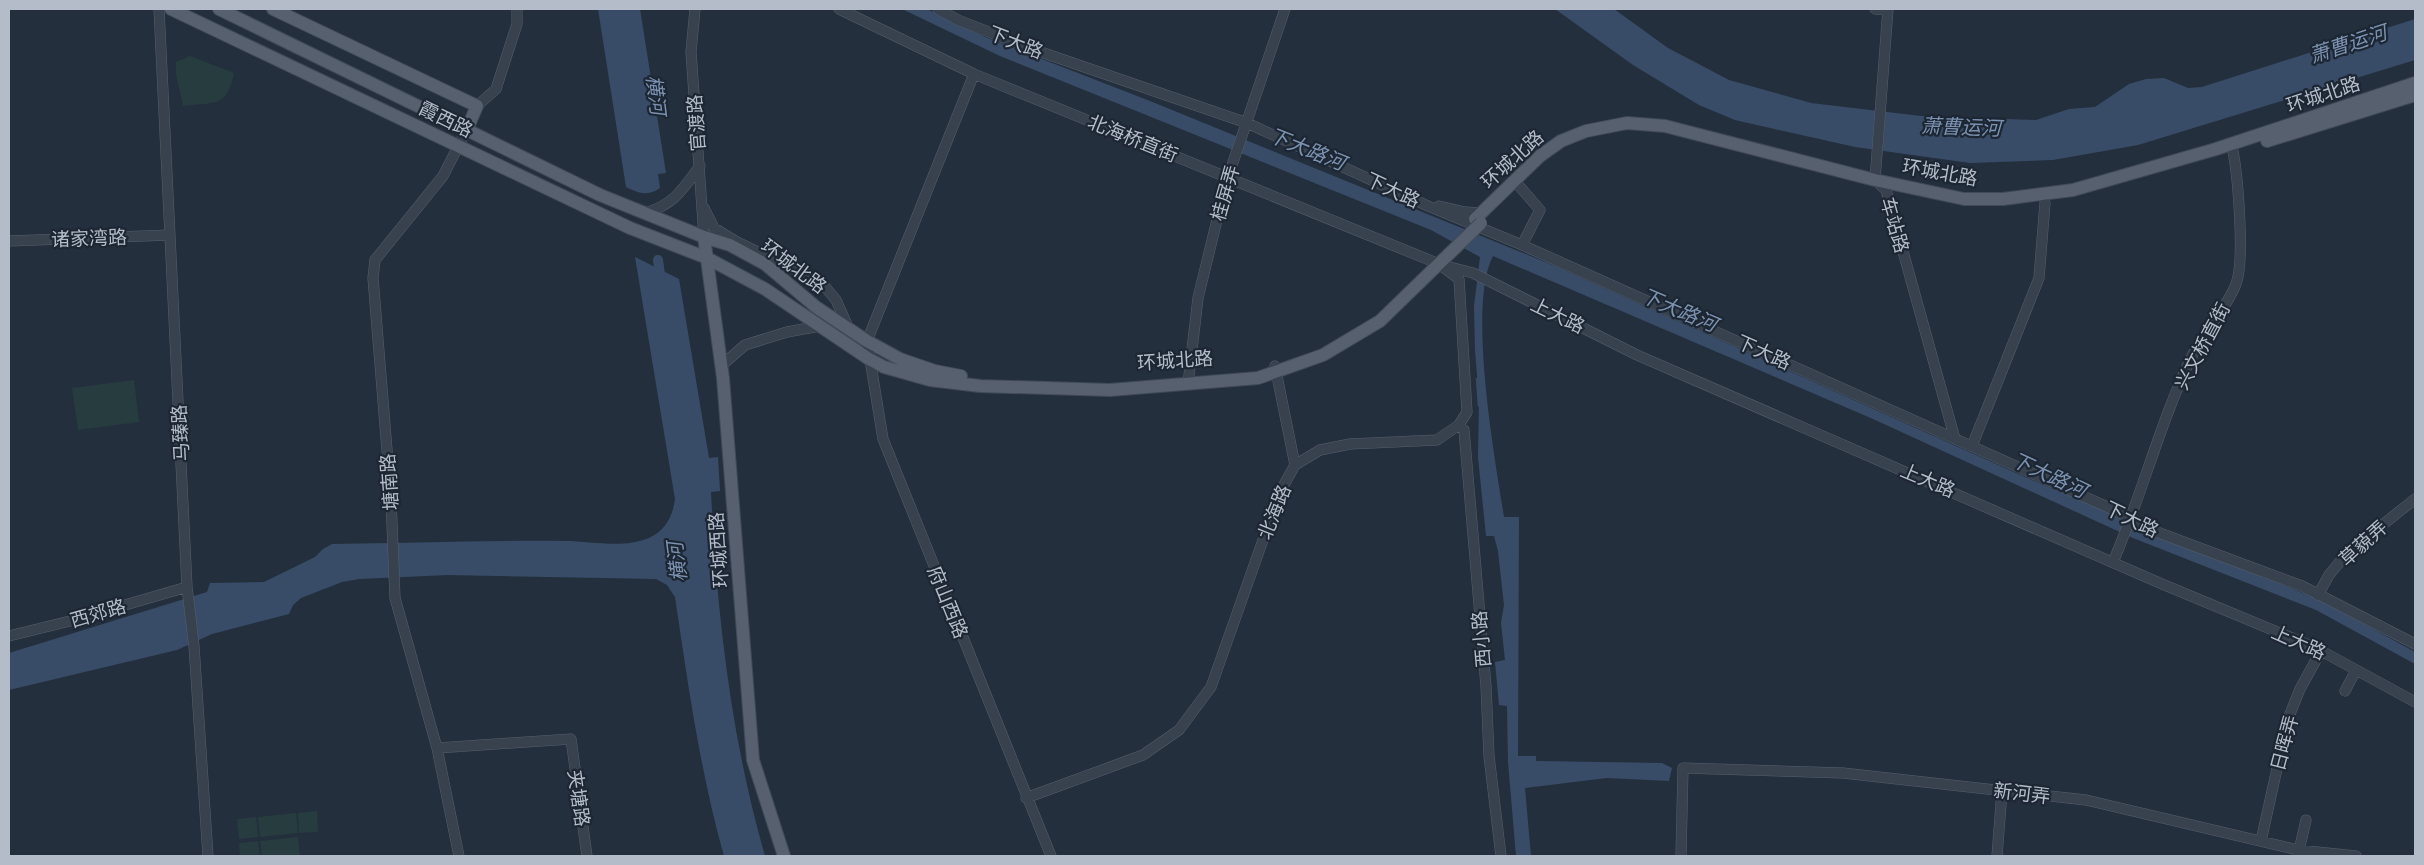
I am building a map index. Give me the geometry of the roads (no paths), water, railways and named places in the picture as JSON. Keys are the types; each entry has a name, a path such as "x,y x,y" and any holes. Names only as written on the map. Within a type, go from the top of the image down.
{"main road":[{"name":"霞西路","path":"171,9 630,228 707,258"},
{"name":"霞西路","path":"219,9 625,205 704,237"},
{"path":"273,9 477,106 467,130"},
{"name":"环城北路","path":"704,237 730,245 765,264 816,306 867,341 900,359 935,371 973,378 1111,382 1258,378 1275,369 1322,355 1380,321 1540,156 1561,141 1586,131 1628,123 1664,126 1875,180 1964,199 2003,199 2073,190 2216,149 2415,83"},
{"name":"环城北路","path":"1479,218 1520,186 1543,163 1564,148 1588,136 1628,128 1664,130 1886,190 1963,206 2004,207 2045,203 2076,197 2415,95"},
{"name":"环城西路","path":"704,237 722,365 753,760 784,856"},
{"name":"环城北路","path":"707,258 765,288 869,359 884,367 930,380 980,386 1110,390 1188,381"}],"street":[{"name":"马臻路","path":"159,9 188,592 194,646 208,856"},
{"path":"477,106 496,89 517,24 518,9"},
{"name":"官渡路","path":"695,9 691,52 704,237"},
{"name":"北海桥直街","path":"838,9 974,74 1435,263"},
{"name":"下大路","path":"938,9 958,20 1035,50 1247,123 1428,206 1522,245 2123,514 2130,523 2302,586 2415,644"},
{"name":"桂屏弄","path":"1188,381 1198,298 1228,177 1285,9"},
{"path":"1875,9 1888,9"},
{"name":"车站路","path":"1888,9 1875,180 1886,190 1955,439"},
{"path":"867,341 974,74"},
{"name":"塘南路","path":"459,856 437,748 398,607 394,577 373,278 375,260 443,176 467,130"},
{"name":"兴文桥直街","path":"2114,562 2177,392 2193,355 2236,284 2239,269 2238,189 2233,151"},
{"path":"646,213 661,208 676,198 700,166"},
{"path":"1520,186 1540,210 1522,245"},
{"path":"1972,446 2039,278 2045,203"},
{"path":"702,204 714,228 738,242 821,282 836,300 849,329"},
{"path":"1428,206 1436,205 1465,212 1479,218"},
{"name":"诸家湾路","path":"9,241 170,235"},
{"path":"1435,263 1460,279 1467,412 1459,425"},
{"name":"上大路","path":"1435,263 1473,273 1637,355 2321,650 2415,702"},
{"path":"722,365 744,345 787,332 820,326"},
{"name":"府山西路","path":"867,341 883,440 1051,856"},
{"path":"1275,369 1295,465"},
{"name":"北海路","path":"1026,798 1143,755 1179,730 1211,687 1280,492 1295,465 1320,450 1350,444 1437,440 1459,425"},
{"name":"西小路","path":"1459,425 1464,430 1486,686 1489,756 1501,856"},
{"name":"草藐弄","path":"2318,594 2329,575 2347,553 2415,499"},
{"name":"西郊路","path":"9,636 188,592"},
{"name":"日晖弄","path":"2260,841 2288,719 2300,689 2321,650"},
{"path":"2345,691 2356,670"},
{"name":"夹塘路","path":"437,748 571,739 587,856"},
{"name":"新河弄","path":"1681,856 1683,768 1843,773 2086,800 2260,841 2298,853 2356,856"},
{"path":"1997,856 2002,791"},
{"path":"2298,853 2306,820"}],"water":[{"path":"598,9 640,9 666,173 658,174 660,188 655,191 639,192 626,187"},
{"path":"902,9 927,9 985,37 1150,101 1555,266 2025,477 2324,602 2415,652 2415,664 2316,610 2133,538 1873,419 1493,256 1486,279 1482,309 1483,345 1485,383 1504,517 1519,517 1518,756 1536,756 1536,761 1662,763 1672,768 1669,781 1607,778 1525,788 1531,856 1516,856 1508,762 1507,706 1499,705 1495,662 1505,660 1501,623 1504,605 1498,551 1494,536 1486,536 1478,457 1479,401 1474,306 1480,257 1431,230 1000,56"},
{"name":"萧曹运河","path":"1555,9 1614,9 1668,48 1729,80 1811,103 1921,116 2036,120 2069,109 2095,107 2129,84 2146,79 2164,78 2188,88 2202,87 2415,19 2415,60 2138,145 2053,160 1970,163 1855,147 1735,120 1699,105 1633,65"},
{"path":"635,257 679,279 709,458 718,457 720,491 711,492 722,630 743,767 765,856 724,856 701,760 675,597 667,585 656,579 448,575 359,579 342,582 301,598 293,605 289,614 212,634 177,650 9,690 9,653 207,592 210,583 264,582 315,557 332,544 575,541 618,544 639,541 655,535 667,522 675,499"}],"waterway":[{"name":"横河","path":"658,260 661,282"},
{"path":"1477,379 1479,406"}],"water label":[{"name":"下大路河","path":"1307,149"},
{"name":"下大路河","path":"1679,310"},
{"name":"下大路河","path":"2049,475"}]}
